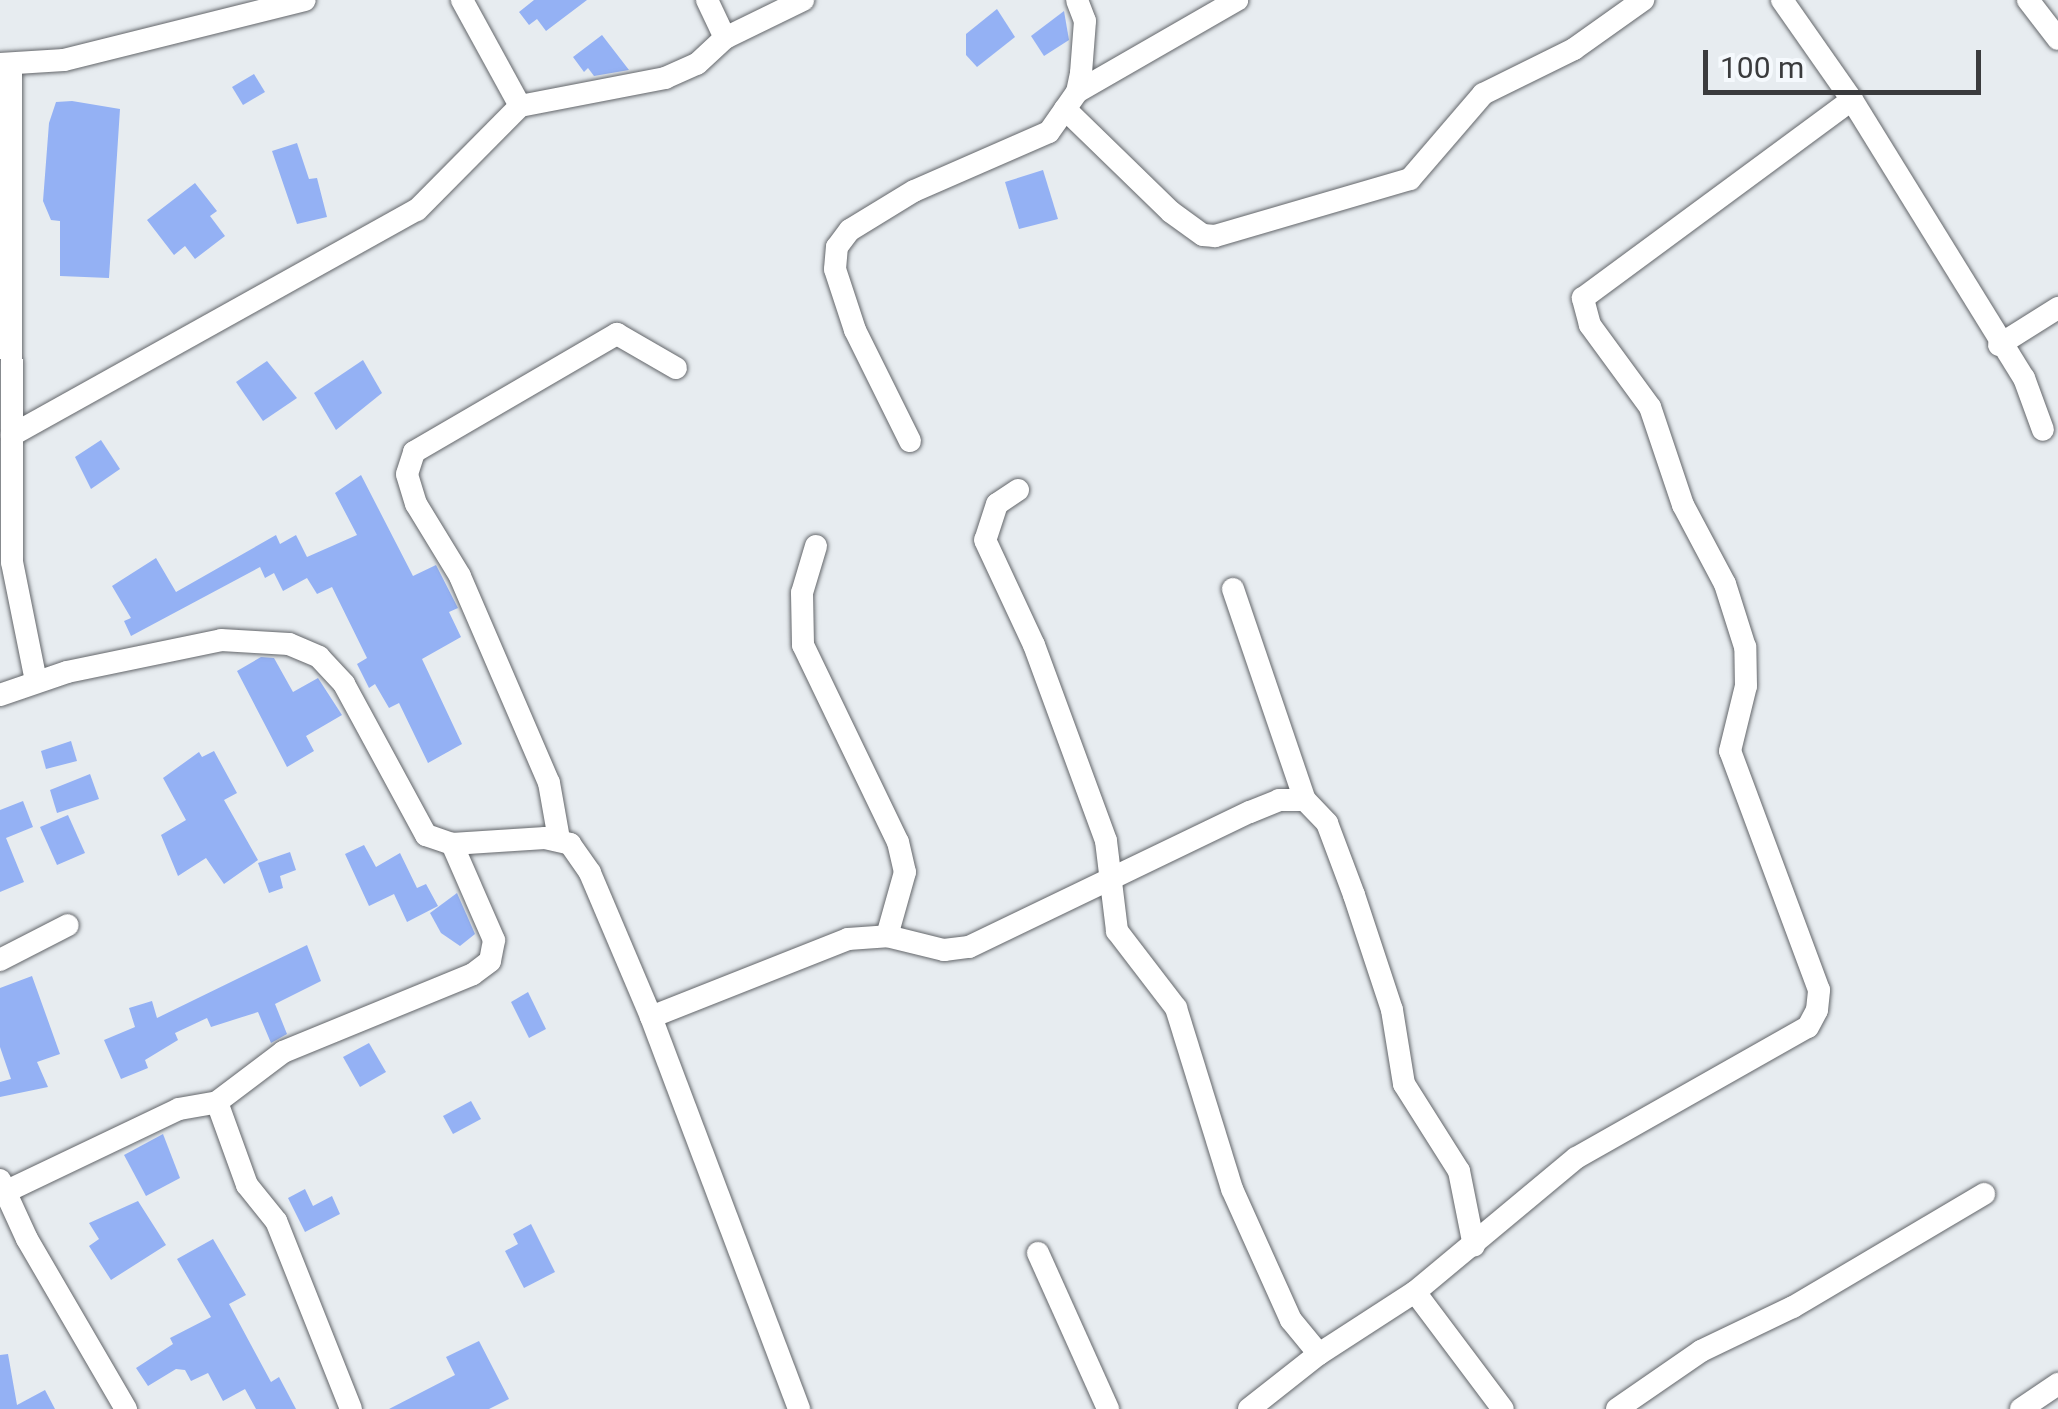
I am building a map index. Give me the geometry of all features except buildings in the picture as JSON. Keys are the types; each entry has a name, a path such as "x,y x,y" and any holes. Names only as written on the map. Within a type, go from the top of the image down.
{"street":[{"path":"36,680 12,562 5,64 64,60 305,0"},
{"path":"462,0 520,106"},
{"path":"707,0 725,38"},
{"path":"12,435 417,210 520,106 665,78 697,64 725,38 803,0"},
{"path":"1071,100 1085,34 1077,0"},
{"path":"910,441 855,330 836,269 836,247 850,230 914,191 1034,141 1071,100 1236,0"},
{"path":"1071,100 1170,212 1203,235 1215,236 1410,178 1492,87 1574,49 1643,0"},
{"path":"1782,0 1852,100 1998,345 2024,378 2043,430"},
{"path":"2028,0 2058,39"},
{"path":"1250,1409 1319,1354 1415,1292 1576,1158 1808,1026 1817,1010 1819,990 1730,751 1746,686 1745,646 1726,584 1683,505 1650,407 1590,326 1583,298 1852,100"},
{"path":"1998,345 2058,308"},
{"path":"676,368 617,334 414,452 407,474 416,504 460,576 550,783 558,839 590,873 651,1017 799,1409"},
{"path":"1018,490 997,504 985,540 1034,644 1106,841 1106,881 1117,931 1176,1008 1239,1206 1291,1320 1319,1354"},
{"path":"816,546 802,593 803,645 898,842 905,872 887,936"},
{"path":"1233,589 1305,800 1327,823 1354,895 1392,1010 1404,1084 1459,1172 1474,1246"},
{"path":"0,695 36,680 221,640 289,644 320,657 344,684 407,808 426,835 452,844 558,839"},
{"path":"651,1017 848,940 887,936 944,950 969,947 1279,800 1305,800"},
{"path":"126,1409 3,1186 179,1108 217,1102 283,1052 473,974 490,961 494,940 452,844"},
{"path":"0,960 68,926"},
{"path":"217,1102 246,1185 276,1221 351,1409"},
{"path":"1616,1409 1701,1351 1793,1307 1984,1194"},
{"path":"1038,1254 1108,1409"},
{"path":"1415,1292 1503,1409"},
{"path":"2022,1409 2058,1384"}]}
